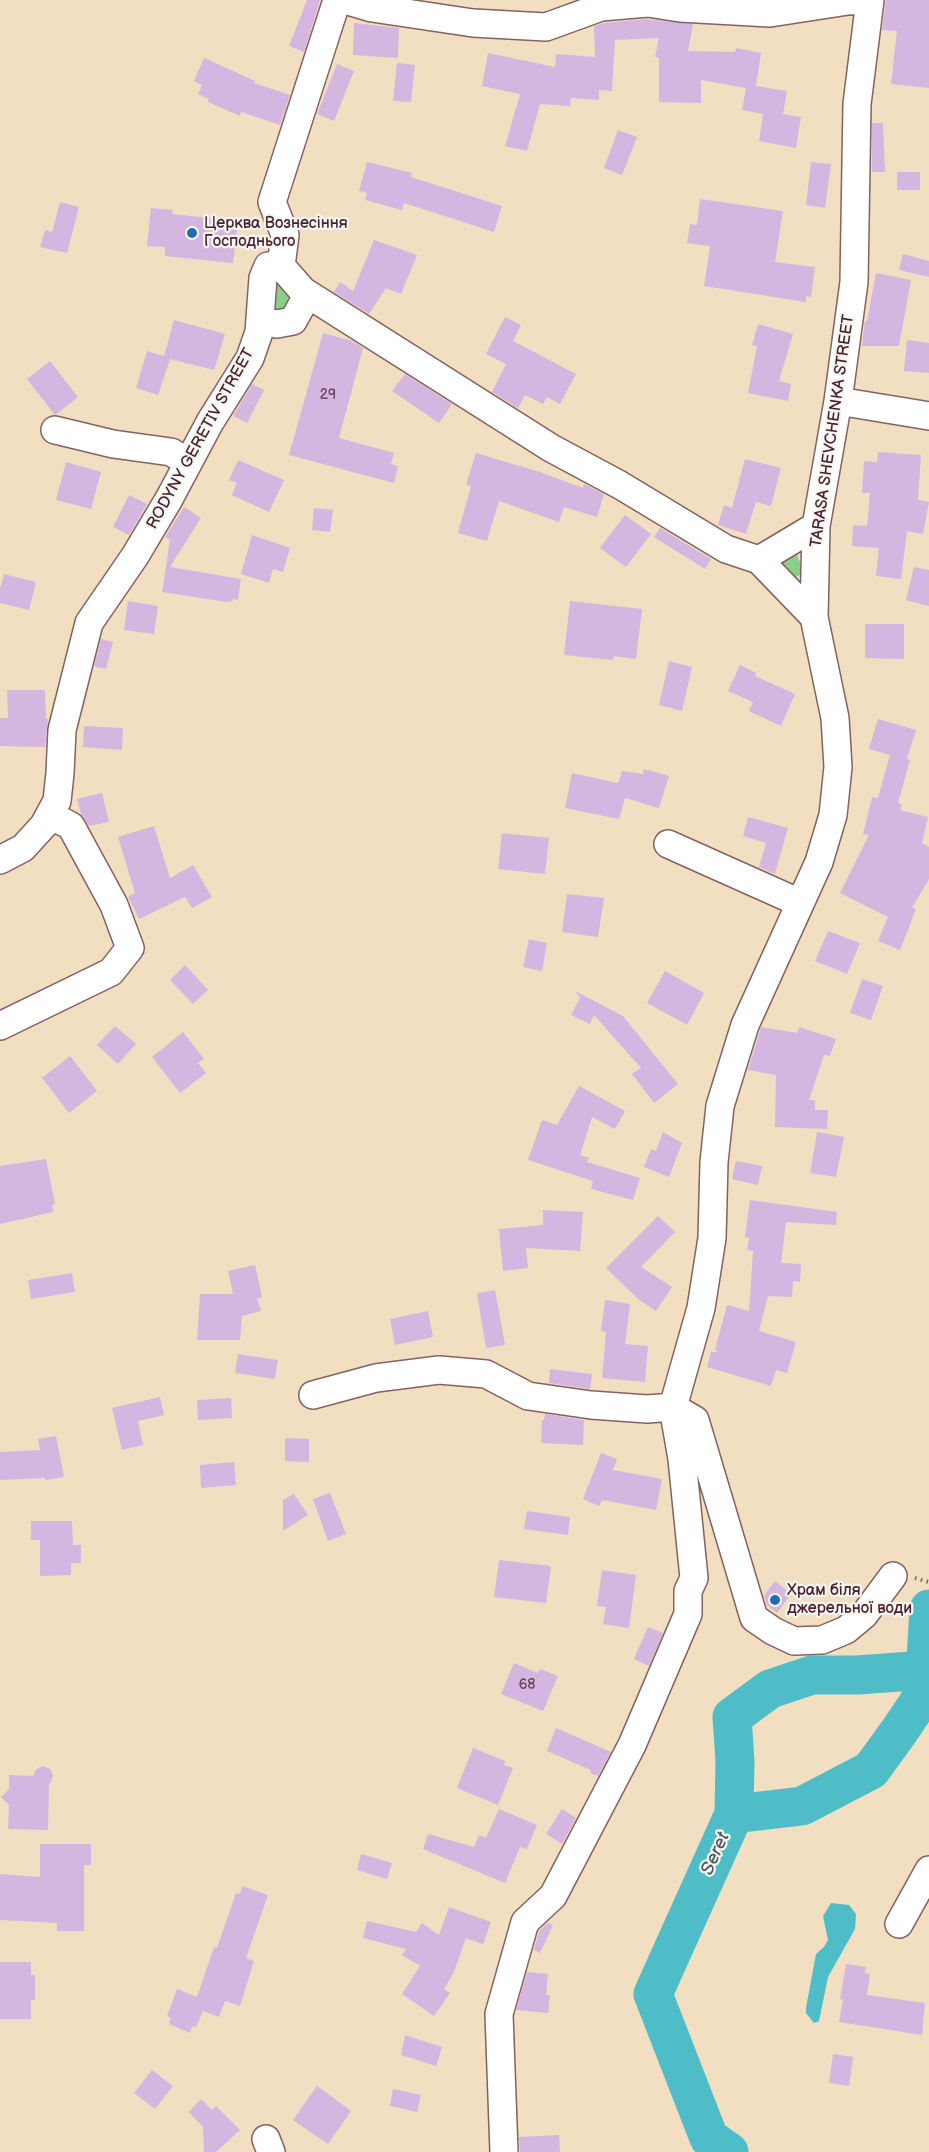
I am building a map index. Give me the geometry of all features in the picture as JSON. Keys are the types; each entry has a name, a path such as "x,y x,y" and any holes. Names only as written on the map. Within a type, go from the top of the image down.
{"street":[{"path":"337,0 272,202 285,235 281,266 308,294 551,448 620,485 726,549 759,560 814,617"},
{"path":"345,0 372,8 473,22 546,27 601,7 648,3 680,8 770,13 848,1 870,0"},
{"name":"TARASA SHEVCHENKA STREET","path":"504,2152 499,2014 525,1922 553,1896 632,1745 688,1614 688,1591 694,1578 682,1459 673,1407 700,1308 712,1238 714,1162 720,1106 745,1025 819,862 833,815 838,766 835,718 814,617 816,526 838,401 854,282 857,104 870,0"},
{"name":"RODYNY GERETIV STREET","path":"0,860 23,848 45,825 57,801 62,730 89,623 135,556 210,422 250,358 259,332 263,278 268,266 281,266"},
{"path":"260,321 278,324 292,321 308,294"},
{"path":"838,401 929,416"},
{"path":"55,430 113,444 171,452 188,462"},
{"path":"759,560 816,526"},
{"path":"0,1026 111,972 130,948 114,904 71,826 50,815"},
{"path":"668,844 800,903"},
{"path":"313,1395 376,1378 439,1370 486,1374 528,1396 591,1405 647,1409 673,1407 695,1420 754,1618 794,1641 822,1640 846,1630 864,1615 901,1576"},
{"path":"898,1924 929,1870"}],"path":[{"path":"901,1576 929,1582"}],"green space":[{"path":"275,278 294,298 290,308 279,314 273,309"},
{"path":"792,553 797,555 800,562 800,575 792,579 778,567 781,557"}],"water":[{"path":"831,1903 849,1905 856,1914 855,1929 828,1977 819,2021 814,2023 806,2013 806,2008 816,1954 828,1940 823,1916"}],"building":[{"path":"307,0 320,0 304,52 289,46"},
{"path":"886,0 929,0 929,88 891,84 897,31 882,30"},
{"path":"647,19 693,24 688,51 735,52 736,48 761,53 756,86 787,91 783,114 801,117 796,148 759,141 763,114 742,110 746,88 701,80 701,103 659,102 659,58 655,57 659,38 615,40 612,91 599,90 599,100 571,98 570,106 540,104 527,151 505,146 520,94 482,86 488,53 555,67 556,54 595,57 594,26"},
{"path":"354,23 399,28 398,58 353,55"},
{"path":"204,58 255,81 254,83 290,95 280,125 241,112 240,116 208,102 209,99 198,94 202,85 194,81"},
{"path":"397,63 415,65 411,102 393,101"},
{"path":"337,64 354,71 334,121 317,114"},
{"path":"872,123 883,123 885,172 872,172"},
{"path":"618,130 637,137 622,175 604,168"},
{"path":"367,162 412,173 411,177 502,206 494,232 404,203 402,210 365,200 367,193 359,191"},
{"path":"811,162 831,164 825,208 806,205"},
{"path":"897,172 920,172 920,190 897,190"},
{"path":"700,199 783,211 775,262 815,267 811,297 806,296 806,302 704,286 710,246 687,243 690,224 697,225"},
{"path":"60,202 79,207 67,253 40,247 45,230 52,232"},
{"name":"Церква Вознесіння Господнього","path":"151,208 173,210 172,214 238,221 233,263 165,256 165,247 147,246"},
{"path":"374,240 417,255 401,294 386,288 369,314 334,292 340,282 353,291"},
{"path":"903,254 929,261 929,277 899,270"},
{"path":"876,273 911,280 899,346 862,346"},
{"path":"505,317 521,325 513,341 576,374 560,404 547,397 543,404 525,395 518,408 492,392 506,364 486,354"},
{"path":"174,320 225,334 214,370 170,359 158,395 136,388 147,351 164,356"},
{"path":"758,324 793,334 779,381 791,384 788,401 748,393 757,346 752,345"},
{"path":"323,333 352,341 363,348 339,438 394,453 391,464 398,466 394,483 289,455"},
{"path":"907,340 929,343 929,373 904,371"},
{"path":"50,361 78,397 55,415 27,379"},
{"path":"405,374 452,404 439,423 392,391"},
{"path":"252,384 264,390 247,423 233,416"},
{"path":"878,452 921,455 918,500 929,502 923,534 907,531 901,579 876,576 879,548 852,546 853,525 867,526 870,493 862,493 864,461 877,462"},
{"path":"476,453 540,472 583,488 584,484 604,494 597,517 564,507 559,522 499,501 487,541 458,533 471,486 466,485"},
{"path":"745,459 781,468 771,506 756,502 746,534 718,525 724,505 732,508"},
{"path":"238,460 284,480 269,512 232,495 237,483 229,480"},
{"path":"66,462 101,472 91,509 56,500"},
{"path":"129,495 147,504 129,535 113,527"},
{"path":"184,507 201,518 170,567 241,579 238,600 233,599 233,601 226,602 162,592 170,540 165,537"},
{"path":"314,508 333,510 330,532 312,530"},
{"path":"625,515 651,534 626,567 600,548"},
{"path":"660,528 711,559 705,569 654,537"},
{"path":"252,535 290,548 283,572 273,569 269,583 241,574"},
{"path":"914,567 929,570 929,606 906,600"},
{"path":"4,574 36,582 29,610 0,603 0,589"},
{"path":"128,601 158,606 154,634 124,630"},
{"path":"570,601 642,609 636,659 614,656 613,660 564,655"},
{"path":"865,624 904,624 904,659 865,658"},
{"path":"101,639 113,642 106,669 94,666"},
{"path":"669,661 692,667 682,711 659,705"},
{"path":"740,665 756,673 755,676 795,694 781,726 749,711 753,702 728,691"},
{"path":"7,690 45,690 46,719 48,719 45,747 0,746 0,718 8,718"},
{"path":"878,719 916,730 898,803 902,804 900,810 928,817 922,843 929,847 929,879 912,908 916,909 900,950 878,941 888,917 840,893 869,835 863,834 872,797 878,798 890,755 869,749"},
{"path":"84,726 123,728 122,750 83,747"},
{"path":"644,769 669,776 659,808 625,798 619,819 565,808 572,773 618,783 622,771 643,774"},
{"path":"102,793 109,822 89,826 81,814 77,799"},
{"path":"748,817 788,828 775,874 759,867 766,843 743,836"},
{"path":"154,826 170,878 193,865 212,897 192,908 185,897 139,919 128,897 135,893 118,837"},
{"path":"502,833 549,838 545,874 498,869"},
{"path":"567,894 604,898 598,937 562,932"},
{"path":"828,931 860,943 847,974 815,961"},
{"path":"529,939 547,943 542,971 523,967"},
{"path":"185,965 208,990 193,1004 170,980"},
{"path":"665,971 704,993 687,1025 647,1003"},
{"path":"862,979 883,986 871,1020 850,1013"},
{"path":"575,991 623,1016 678,1084 654,1103 632,1074 641,1068 594,1015 590,1024 571,1015 580,998"},
{"path":"115,1026 136,1044 118,1064 97,1045"},
{"path":"761,1027 797,1033 799,1027 836,1039 830,1056 824,1055 809,1100 815,1100 815,1110 828,1110 827,1129 775,1127 776,1075 748,1070"},
{"path":"183,1032 204,1059 198,1063 206,1073 180,1093 152,1057"},
{"path":"70,1056 97,1091 69,1113 42,1078"},
{"path":"579,1086 625,1111 615,1129 592,1117 580,1155 589,1158 587,1162 640,1178 633,1200 591,1189 593,1181 528,1160 542,1120 557,1125"},
{"path":"663,1132 682,1143 669,1177 644,1167 651,1149 656,1151"},
{"path":"817,1132 844,1137 836,1177 810,1173"},
{"path":"46,1159 55,1204 52,1205 53,1212 0,1224 0,1166"},
{"path":"736,1161 762,1166 758,1185 732,1179"},
{"path":"750,1200 837,1212 836,1225 786,1222 781,1263 801,1264 800,1282 793,1281 792,1297 768,1296 759,1331 796,1342 787,1373 776,1370 771,1386 707,1367 711,1352 719,1352 715,1350 727,1305 749,1311 753,1251 747,1250 749,1238 745,1237"},
{"path":"543,1210 583,1212 580,1251 526,1248 528,1268 503,1271 499,1229 543,1225"},
{"path":"658,1216 675,1232 641,1267 672,1287 656,1311 638,1299 606,1268"},
{"path":"255,1265 262,1297 257,1298 261,1311 242,1316 240,1340 197,1340 200,1294 233,1294 228,1271"},
{"path":"72,1273 75,1292 31,1299 28,1280"},
{"path":"495,1290 505,1345 486,1348 477,1293"},
{"path":"605,1300 630,1304 625,1344 648,1346 645,1382 602,1378 606,1332 601,1331"},
{"path":"428,1311 433,1337 395,1345 390,1319"},
{"path":"238,1354 278,1360 275,1379 235,1373"},
{"path":"550,1369 592,1374 590,1389 549,1383"},
{"path":"160,1397 164,1415 138,1421 143,1445 122,1450 112,1408"},
{"path":"231,1398 232,1418 198,1420 197,1400"},
{"path":"545,1414 584,1420 583,1445 541,1443 542,1420"},
{"path":"56,1436 64,1477 45,1480 45,1478 0,1480 0,1452 40,1450 38,1439"},
{"path":"285,1438 309,1439 309,1462 285,1461"},
{"path":"601,1453 617,1459 613,1470 662,1479 656,1510 602,1500 599,1506 583,1499"},
{"path":"234,1462 236,1485 201,1488 200,1465"},
{"path":"330,1493 346,1534 328,1541 313,1499"},
{"path":"294,1494 308,1515 283,1531 283,1500"},
{"path":"527,1511 570,1517 568,1535 524,1529"},
{"path":"31,1521 72,1521 73,1545 81,1545 81,1563 71,1563 71,1575 40,1576 40,1540 31,1540"},
{"path":"499,1560 551,1566 546,1603 494,1597"},
{"path":"602,1570 636,1575 629,1628 603,1624 606,1607 597,1606"},
{"path":"775,1581 791,1594 777,1613 767,1605 764,1596"},
{"path":"648,1627 663,1633 649,1666 634,1659"},
{"path":"514,1663 538,1673 540,1669 558,1676 543,1711 501,1694"},
{"path":"556,1728 611,1752 598,1776 590,1773 591,1770 547,1751"},
{"path":"473,1748 505,1761 504,1765 513,1768 498,1805 457,1788"},
{"path":"43,1766 50,1769 53,1776 49,1786 48,1830 8,1829 9,1805 1,1797 9,1789 9,1775 33,1776 36,1769"},
{"path":"499,1809 537,1825 527,1849 520,1847 505,1883 423,1849 428,1834 474,1847 479,1835 486,1838"},
{"path":"562,1809 576,1818 562,1844 546,1834"},
{"path":"40,1844 91,1844 91,1865 84,1865 84,1931 57,1931 57,1923 0,1920 0,1874 40,1877"},
{"path":"361,1854 392,1863 387,1879 357,1870"},
{"path":"242,1886 268,1895 246,1958 254,1961 240,2006 225,2001 219,2017 203,2011 196,2027 192,2026 190,2033 169,2024 171,2018 167,2016 177,1989 197,1997 214,1947 217,1948 236,1893 240,1894"},
{"path":"449,1907 491,1922 483,1944 466,1938 453,1974 444,1989 450,1993 434,2016 402,1994 420,1966 402,1955 406,1949 363,1938 367,1921 416,1932 422,1923 439,1935"},
{"path":"548,1923 553,1925 540,1953 534,1950 539,1931"},
{"path":"0,1962 31,1962 31,1975 35,1975 35,2000 31,2000 31,2019 0,2019"},
{"path":"846,1964 866,1967 865,1973 870,1974 867,1995 925,2003 922,2035 839,2022"},
{"path":"527,1972 548,1974 546,1995 550,1995 548,2013 516,2010"},
{"path":"405,2035 442,2047 436,2066 401,2055"},
{"path":"833,2054 853,2057 849,2086 829,2083"},
{"path":"152,2070 173,2086 155,2109 134,2093"},
{"path":"317,2086 351,2111 328,2144 293,2120"},
{"path":"393,2089 421,2095 417,2112 390,2106"},
{"path":"201,2099 212,2110 216,2106 240,2130 216,2152 204,2152 203,2127 189,2112"},
{"path":"559,2135 560,2152 520,2152 519,2137"}],"waterway":[{"name":"Seret","path":"729,2152 709,2138 653,1994 734,1814 802,1806 871,1770 900,1730 924,1694 929,1609"},
{"path":"734,1814 735,1761 732,1717 770,1689 812,1675 858,1675 925,1670"}],"place":[{"name":"Церква Вознесіння Господнього","path":"192,233"},
{"name":"Храм біля джерельної води","path":"775,1600"}]}
